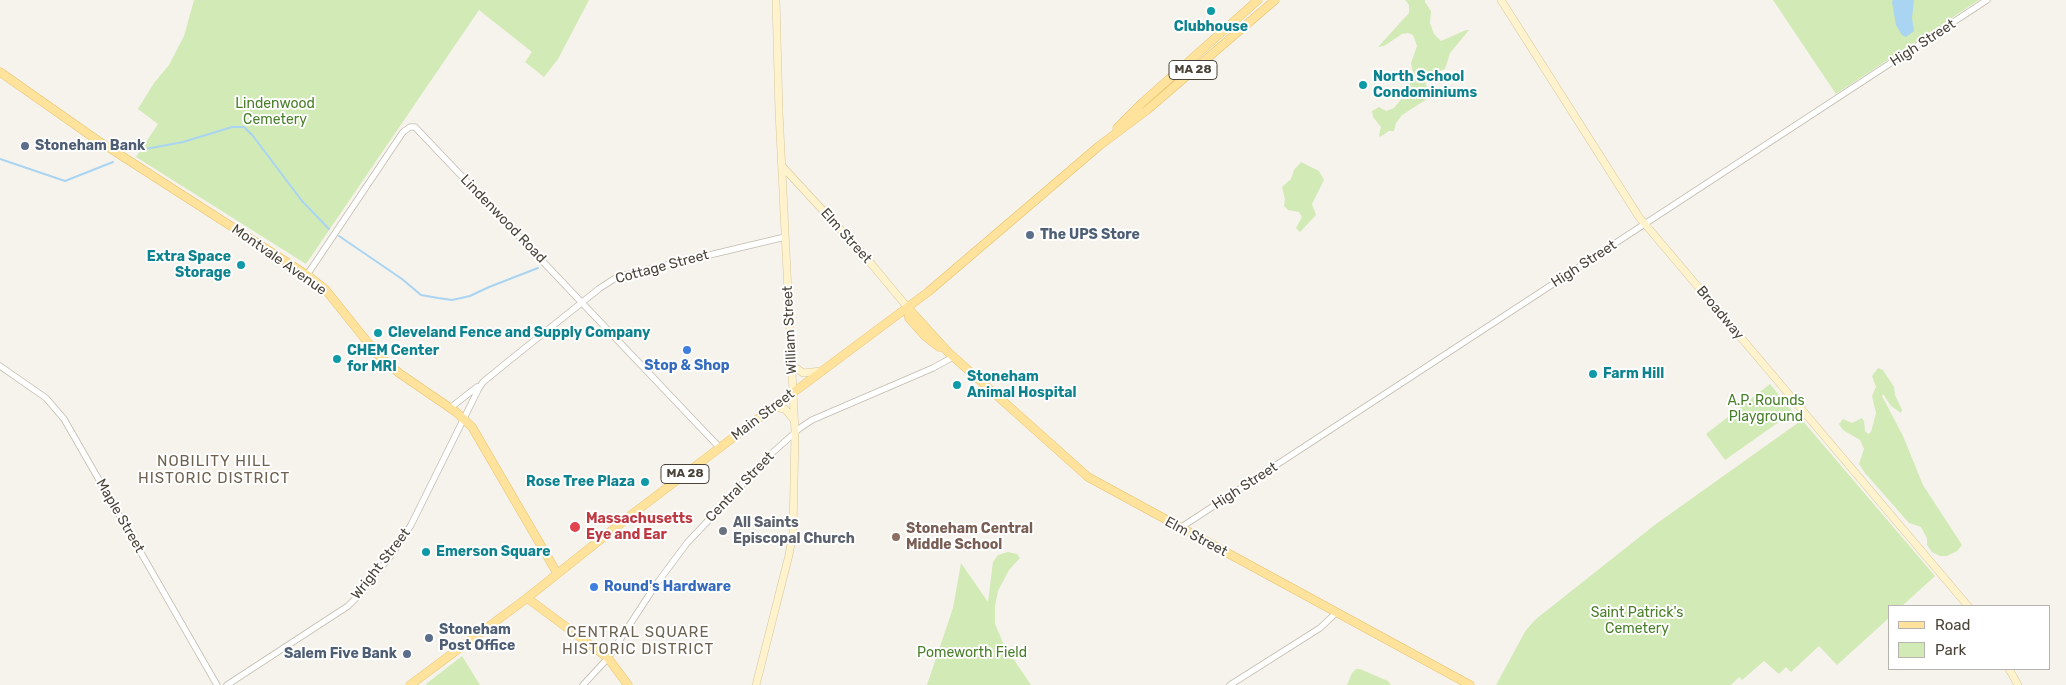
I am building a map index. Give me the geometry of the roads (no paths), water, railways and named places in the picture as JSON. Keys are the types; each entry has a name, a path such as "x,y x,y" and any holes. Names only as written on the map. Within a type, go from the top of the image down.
{"main road":[{"name":"William Street","path":"756,685 792,539 795,423 785,237 776,0"},
{"name":"Main Street","path":"1110,137 1142,103 1258,0"},
{"path":"1258,0 1261,7 1259,14"},
{"name":"Main Street","path":"410,685 526,598 772,407 908,308 1110,137 1147,110 1275,0"},
{"name":"Broadway","path":"1501,0 1645,224 1967,605"},
{"path":"1190,60 1190,65 1194,70"},
{"name":"Montvale Avenue","path":"0,72 124,158 307,275 332,296 377,354 399,373 464,418 479,437 558,573"},
{"name":"Elm Street","path":"782,166 876,268 908,308 950,354 1088,477 1470,685"},
{"path":"792,365 803,373 821,371"},
{"path":"772,407 785,409 795,423"},
{"path":"526,598 608,658 628,685"},
{"path":"2010,670 2018,685"}],"street":[{"name":"High Street","path":"1180,528 1987,0"},
{"name":"Lindenwood Road","path":"307,275 404,132 408,127 413,126 423,134 720,448"},
{"name":"Cottage Street","path":"450,408 607,282 622,276 785,237"},
{"name":"Central Street","path":"583,685 608,658 680,551 747,479 795,432 812,420 939,365 950,354"},
{"name":"Maple Street","path":"0,366 46,398 64,419 217,685"},
{"name":"Cottage Street","path":"464,418 483,382"},
{"name":"Wright Street","path":"227,685 348,606 358,596 392,554 411,525 464,418"},
{"path":"1230,685 1320,628 1336,613"}],"water":[{"path":"1893,0 1914,0 1912,18 1914,31 1906,37 1902,35 1896,25"}],"waterway":[{"path":"135,151 183,142 232,127 244,127 253,136 302,201 329,229"},
{"path":"0,159 65,181 113,162"},
{"path":"339,236 402,279 421,295 438,298 452,300 470,296 538,268"}],"place":[{"name":"Clubhouse","path":"1211,11"},
{"name":"North School Condominiums","path":"1363,85"},
{"name":"Stoneham Bank","path":"25,146"},
{"name":"The UPS Store","path":"1030,235"},
{"name":"Extra Space Storage","path":"241,265"},
{"name":"Cleveland Fence and Supply Company","path":"378,333"},
{"name":"Stop & Shop","path":"687,350"},
{"name":"CHEM Center for MRI","path":"337,359"},
{"name":"Farm Hill","path":"1593,374"},
{"name":"Stoneham Animal Hospital","path":"957,385"},
{"name":"Rose Tree Plaza","path":"645,482"},
{"name":"Massachusetts Eye and Ear","path":"575,527"},
{"name":"All Saints Episcopal Church","path":"723,531"},
{"name":"Stoneham Central Middle School","path":"896,537"},
{"name":"Emerson Square","path":"426,552"},
{"name":"Round's Hardware","path":"594,587"},
{"name":"Stoneham Post Office","path":"429,638"},
{"name":"Salem Five Bank","path":"407,654"}],"district":[{"name":"NOBILITY HILL HISTORIC DISTRICT","path":"214,470"},
{"name":"CENTRAL SQUARE HISTORIC DISTRICT","path":"638,642"}],"park label":[{"name":"Lindenwood Cemetery","path":"275,112"},
{"name":"A.P. Rounds Playground","path":"1766,410"},
{"name":"Saint Patrick's Cemetery","path":"1637,622"},
{"name":"Pomeworth Field","path":"972,653"}]}
